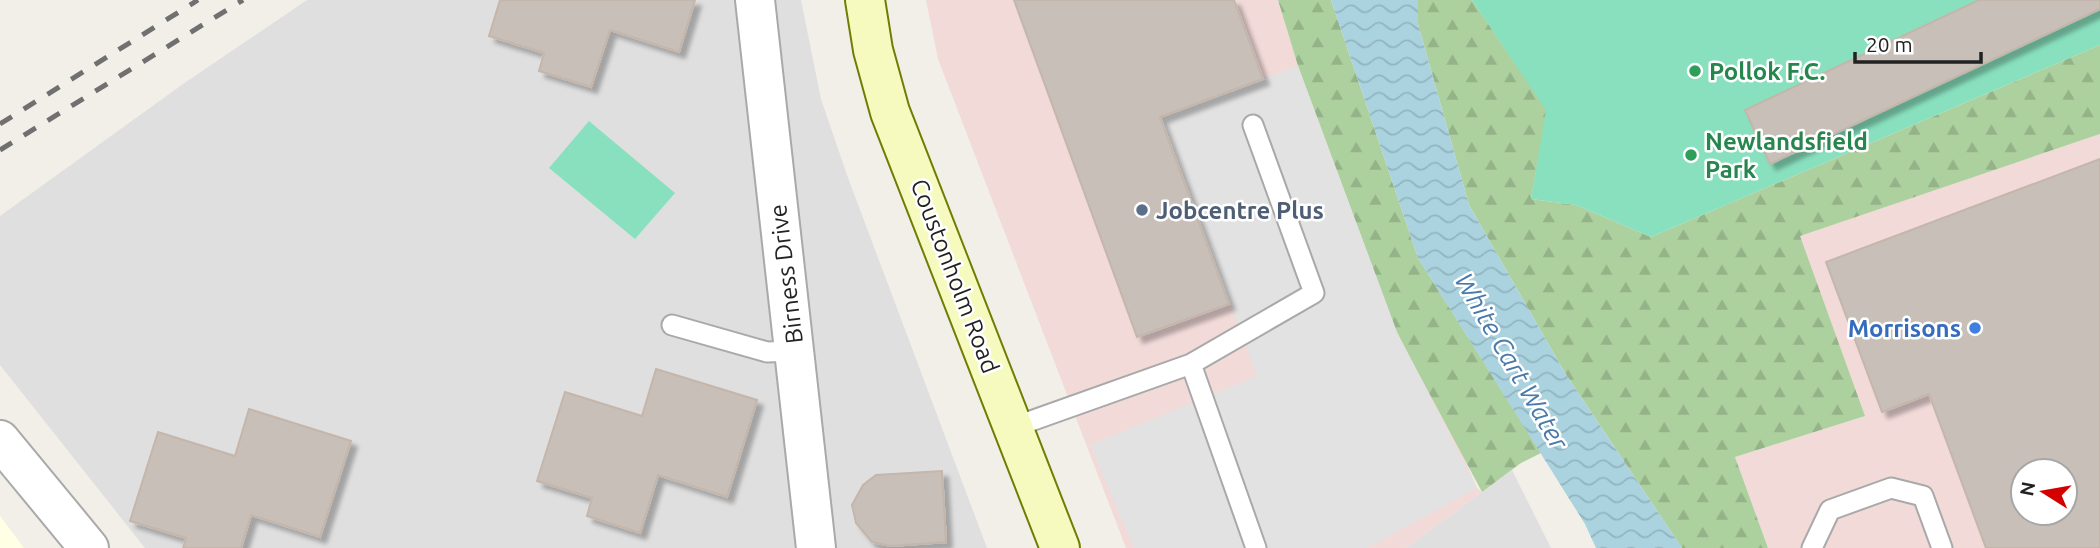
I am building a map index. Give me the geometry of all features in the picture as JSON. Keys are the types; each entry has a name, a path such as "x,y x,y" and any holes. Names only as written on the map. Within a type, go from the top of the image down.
{"street":[{"name":"Birness Drive","path":"755,0 816,548"},
{"name":"Coustonholm Road","path":"865,0 873,50 890,112 1060,548"},
{"path":"0,440 89,548"}],"lane":[{"path":"1014,427 1191,364 1314,293 1253,125"},
{"path":"673,325 767,352 796,351"},
{"path":"1191,364 1256,548"},
{"path":"1812,548 1830,510 1891,488 1923,496 1942,548"}],"shaded area":[{"path":"307,0 801,0 821,99 987,548 145,548 0,365 0,216 183,84"},
{"path":"926,0 1278,0 1298,66 1477,488 1482,492 1406,548 1126,548 938,59"},
{"path":"1298,66 1397,332 1477,488 1367,548 1134,548 1090,445 1257,376 1160,117"},
{"name":"Morrisons","path":"2100,134 2100,548 1768,548 1735,457 1865,416 1799,236"},
{"path":"1512,470 1551,548 1406,548 1482,492"},
{"path":"0,516 24,548 0,548"}],"green space":[{"path":"1278,0 1331,0 1418,258 1541,453 1521,463 1482,492 1397,333 1298,66"},
{"path":"1418,0 1472,0 1547,110 1531,199 1576,205 1651,237 2100,45 2100,134 1800,236 1865,416 1735,457 1768,548 1682,548 1565,373 1469,205 1418,24"},
{"name":"Newlandsfield Park","path":"1472,0 2100,0 2100,45 1651,237 1576,205 1531,199 1546,110"},
{"path":"589,121 675,193 635,239 549,168"}],"water":[{"name":"White Cart Water","path":"1331,0 1418,0 1418,24 1469,205 1565,373 1682,548 1596,548 1585,524 1418,258"}],"building":[{"path":"500,0 695,0 679,52 610,30 591,87 539,71 544,53 489,36"},
{"name":"Jobcentre Plus","path":"1014,0 1234,0 1263,79 1160,117 1229,304 1137,337"},
{"path":"1979,0 2100,0 2100,9 1770,164 1745,110"},
{"name":"Morrisons","path":"2100,159 2100,548 1986,548 1929,394 1882,412 1826,262"},
{"path":"656,369 757,400 727,497 658,475 640,533 587,516 592,498 537,481 565,392 642,416"},
{"path":"249,409 351,441 320,537 251,515 241,548 183,548 186,538 130,521 158,432 235,456"},
{"path":"942,471 946,542 891,546 872,542 856,523 852,505 863,485 876,475"}],"railway":[{"path":"0,124 198,0"},
{"path":"0,150 243,0"}],"place":[{"name":"Pollok F.C.","path":"1695,71"},
{"name":"Newlandsfield Park","path":"1691,155"},
{"name":"Jobcentre Plus","path":"1142,210"},
{"name":"Morrisons","path":"1975,328"}]}
